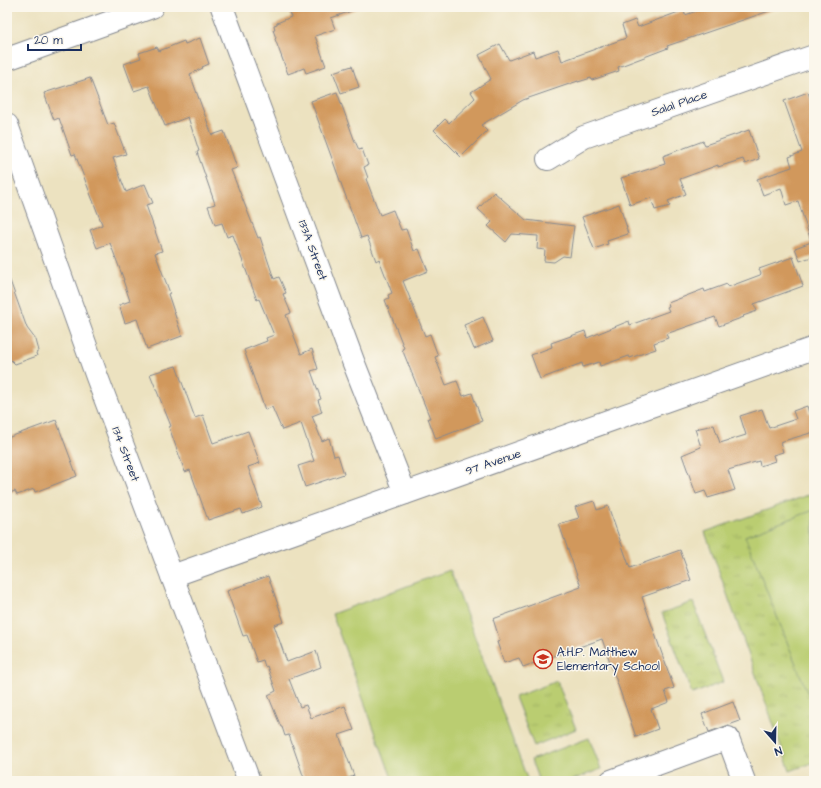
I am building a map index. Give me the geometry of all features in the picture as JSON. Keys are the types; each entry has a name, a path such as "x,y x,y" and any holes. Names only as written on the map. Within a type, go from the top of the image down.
{"street":[{"path":"7,59 152,7"},
{"name":"133A Street","path":"222,7 353,361 405,493"},
{"name":"Salal Place","path":"548,159 584,137 814,56"},
{"name":"134 Street","path":"7,126 97,377 249,781"},
{"name":"97 Avenue","path":"172,576 814,348"},
{"path":"611,781 728,738 744,781"}],"green space":[{"path":"814,493 814,762 790,771 705,532"},
{"path":"814,510 814,696 807,692 745,536"},
{"path":"450,570 528,781 393,781 332,614"},
{"path":"693,602 723,682 692,694 662,613"},
{"path":"557,681 576,729 534,746 515,697"},
{"path":"589,738 601,769 570,781 539,781 531,760"}],"building":[{"path":"297,7 356,7 357,9 331,18 335,29 315,36 326,66 306,73 304,68 288,74 273,30 275,30 274,25 291,17 288,10"},
{"path":"708,7 775,7 775,9 667,46 668,48 618,67 619,71 592,80 591,78 578,81 523,100 481,125 487,131 461,157 434,130 445,119 449,123 475,98 471,92 491,79 479,55 500,44 509,60 533,51 535,57 558,49 562,61 626,38 622,25 635,20 638,27 684,10 685,15"},
{"path":"200,38 209,64 190,74 212,135 224,131 237,168 231,170 258,238 260,237 274,279 279,277 286,293 283,294 291,313 286,315 301,354 312,349 318,369 311,371 321,399 318,400 322,412 312,416 322,441 329,438 334,456 338,455 344,474 305,487 298,466 314,461 301,423 282,430 272,407 265,410 244,350 267,341 266,338 274,335 259,299 257,300 233,235 227,237 222,223 215,225 208,206 215,204 197,152 199,151 188,117 165,126 149,86 134,91 124,64 141,58 139,53 157,47 159,51 184,41 185,44"},
{"path":"352,66 359,87 341,93 333,72"},
{"path":"90,78 108,125 114,123 126,154 113,158 126,192 145,184 153,203 146,205 162,251 155,253 170,293 168,294 182,336 147,349 137,319 125,323 119,305 130,301 124,280 110,243 97,248 90,230 102,224 75,154 72,155 59,118 54,120 44,93"},
{"path":"337,92 354,139 359,150 362,149 368,165 364,167 368,178 366,179 380,215 393,210 401,230 406,229 414,251 419,249 428,271 403,281 425,336 430,334 438,356 435,357 446,385 457,381 463,396 472,393 482,421 436,439 428,418 430,418 402,349 404,348 385,300 389,298 388,295 392,293 379,259 376,261 367,236 361,238 311,101"},
{"path":"808,92 814,109 814,241 811,241 798,201 786,205 781,188 763,195 757,179 792,167 789,157 802,152 784,101"},
{"path":"749,130 759,159 745,164 743,159 718,167 718,165 680,179 686,194 668,201 670,206 655,210 651,198 630,205 621,178 665,164 663,156 703,141 705,145"},
{"path":"494,192 526,220 574,226 570,257 563,256 554,262 544,261 545,250 537,249 538,236 512,234 506,242 488,226 492,222 478,209"},
{"path":"619,204 628,234 607,241 608,244 594,249 582,217"},
{"path":"814,241 814,256 800,261 795,248"},
{"path":"793,257 803,286 754,304 757,311 719,326 715,317 666,334 668,338 654,343 656,349 630,358 629,356 600,366 599,362 583,367 582,363 540,379 531,355 552,347 551,343 585,331 587,338 629,321 630,325 669,311 667,307 669,306 668,303 704,289 705,292 727,284 728,287 760,275 759,269"},
{"path":"7,278 9,278 27,328 36,340 39,351 36,353 37,356 15,364 7,356"},
{"path":"483,317 493,341 474,349 464,325"},
{"path":"176,366 195,418 203,415 213,443 248,431 260,463 248,467 262,507 243,514 241,509 208,520 190,470 185,472 169,427 171,426 150,374"},
{"path":"807,406 809,413 814,411 814,432 780,442 783,452 773,455 775,461 760,466 759,461 728,470 735,490 708,498 705,491 696,494 682,455 701,447 695,429 714,425 720,443 746,435 740,416 762,409 769,428 796,419 793,411"},
{"path":"56,420 77,476 35,492 34,489 17,495 15,491 7,494 7,438"},
{"path":"594,501 597,510 608,506 630,568 680,550 691,580 642,597 674,688 665,691 669,702 651,709 658,729 636,737 602,639 523,667 519,658 504,663 497,642 500,641 493,619 581,587 559,524 579,518 575,507"},
{"path":"268,576 284,622 274,625 287,662 316,651 321,667 289,679 300,707 306,705 311,718 345,706 354,730 339,735 354,776 340,781 305,781 289,735 285,736 281,727 268,695 276,691 267,666 265,667 263,660 257,662 247,635 243,636 227,591"},
{"path":"733,702 740,721 709,732 702,714"}],"place":[{"name":"A.H.P. Matthew Elementary School","path":"543,659"}]}
